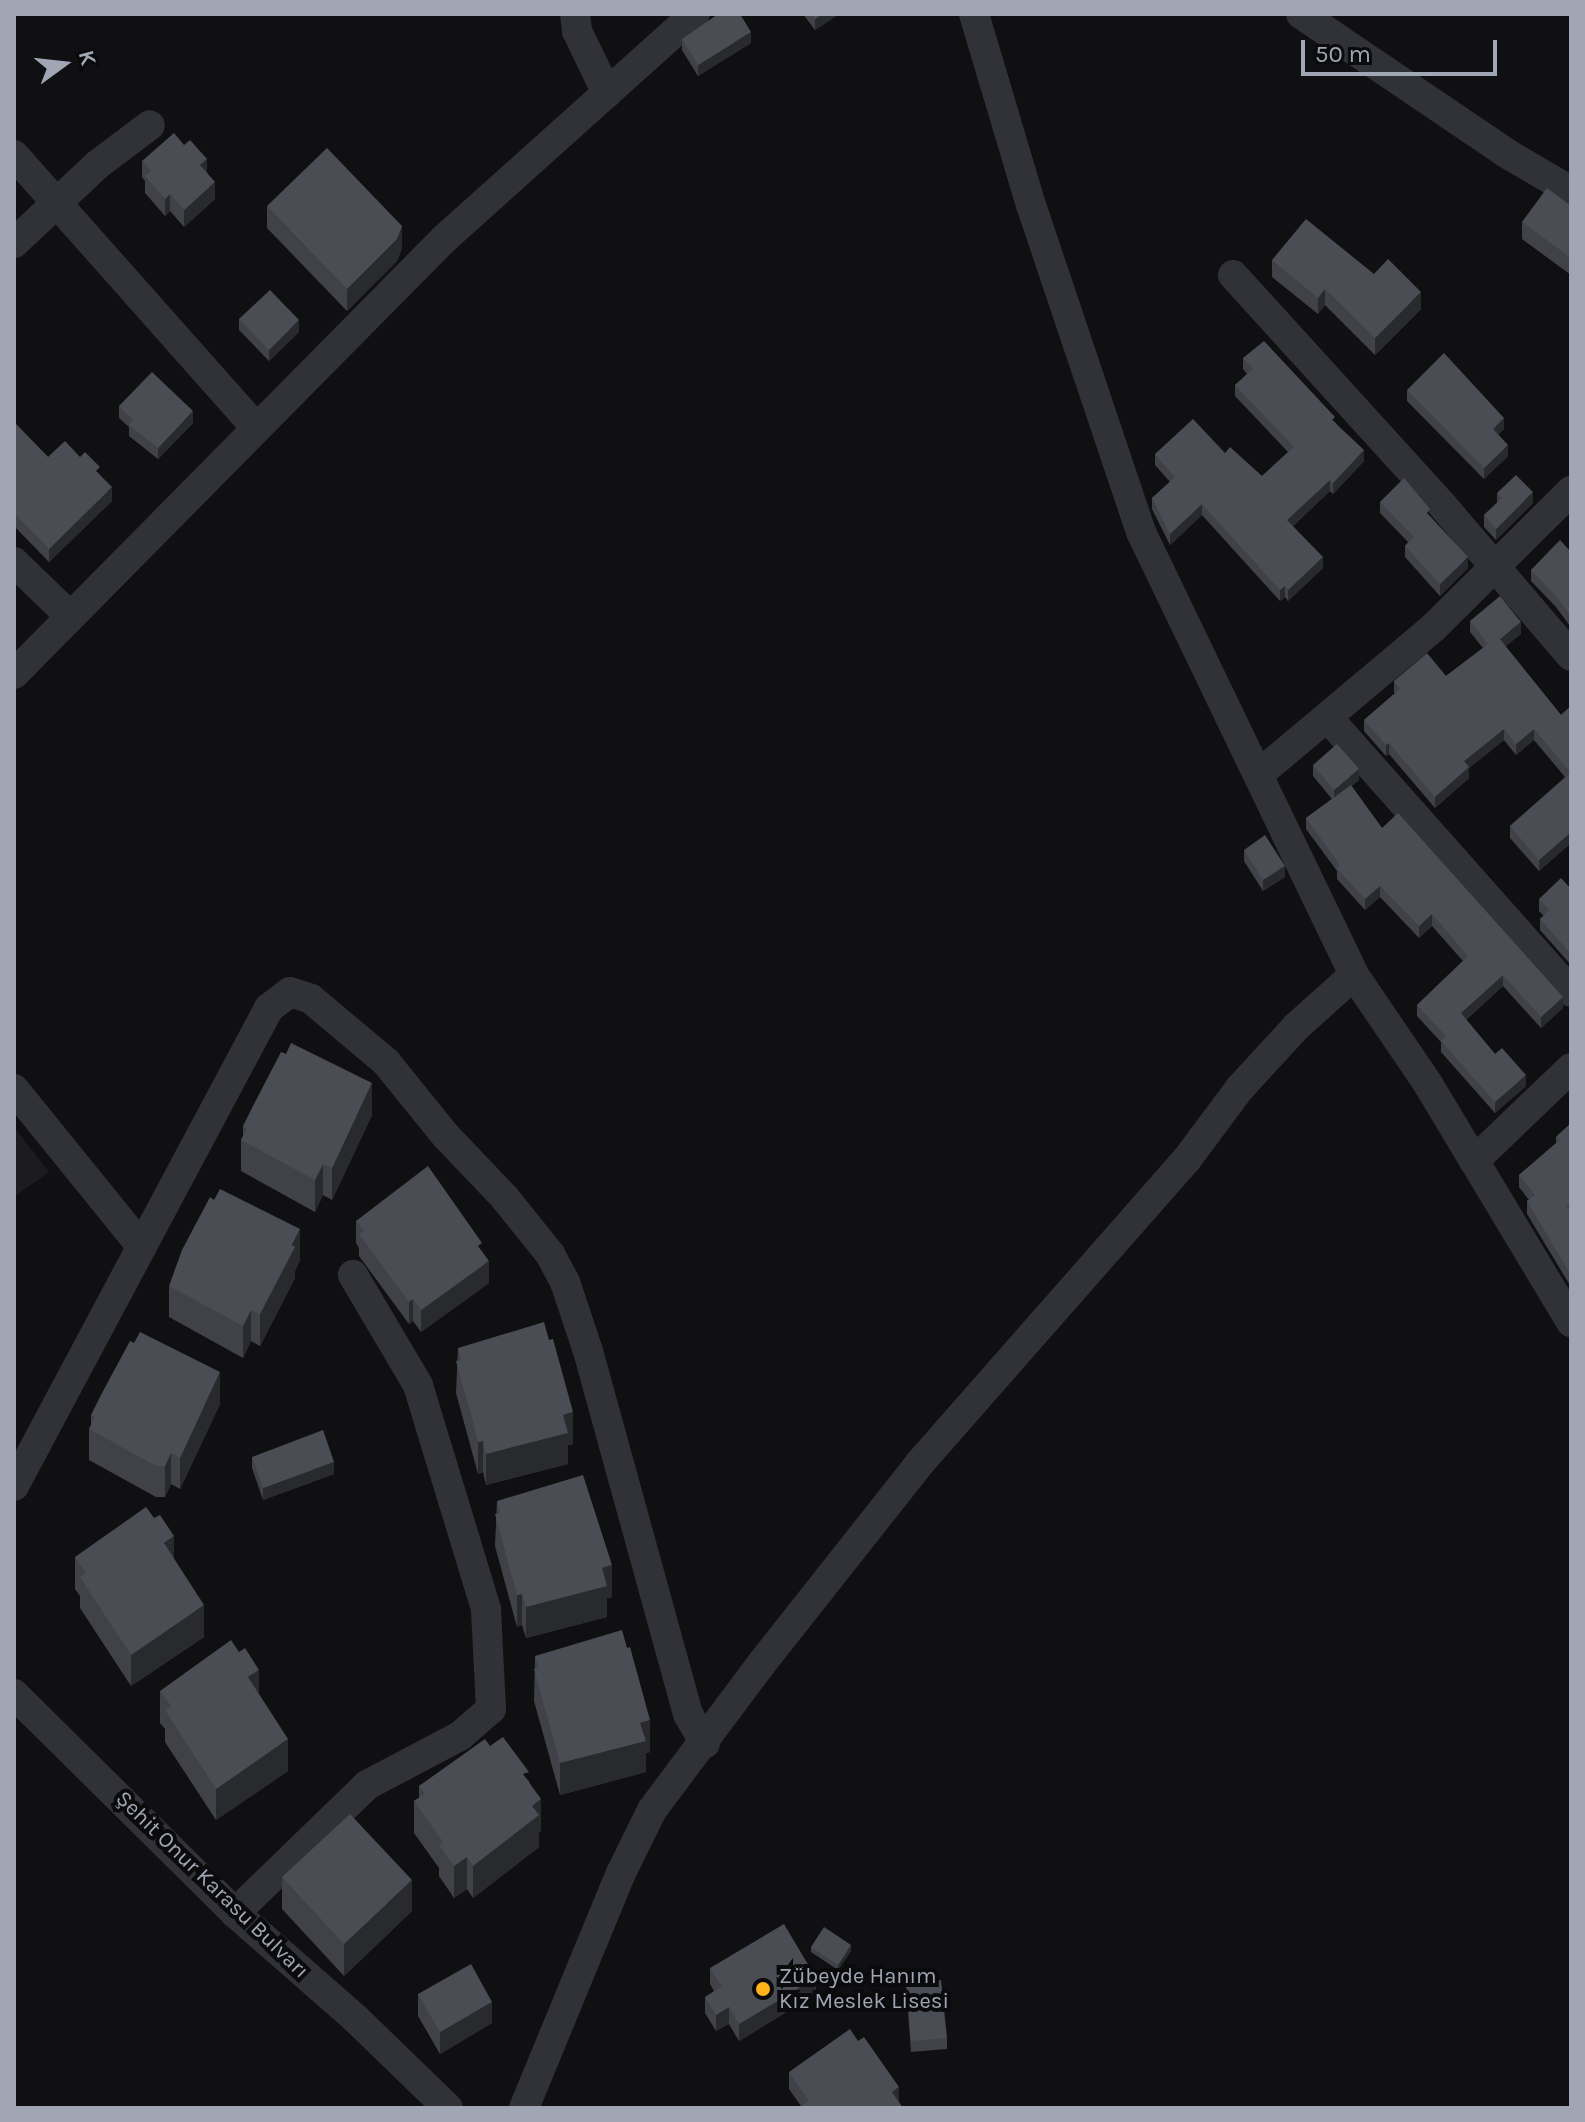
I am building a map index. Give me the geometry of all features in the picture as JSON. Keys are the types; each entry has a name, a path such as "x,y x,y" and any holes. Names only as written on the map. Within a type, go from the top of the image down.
{"street":[{"path":"575,14 577,31 607,93"},
{"path":"14,674 444,239 695,14"},
{"path":"974,14 1031,205 1141,532 1354,975 1428,1084 1571,1322"},
{"path":"1301,14 1506,153 1571,191"},
{"path":"14,243 97,165 150,125"},
{"path":"14,155 256,428"},
{"path":"1233,275 1497,568 1571,656"},
{"path":"1259,774 1328,718 1497,568 1571,491"},
{"path":"14,562 70,616"},
{"path":"1328,718 1571,992"},
{"path":"524,2108 621,1873 652,1810 762,1663 919,1464 1187,1159 1240,1088 1296,1027 1354,975"},
{"path":"14,1486 269,1008 290,992 311,999 386,1062 446,1136 505,1198 550,1254 565,1282 588,1351 688,1714 705,1743"},
{"path":"1474,1161 1571,1068"},
{"path":"14,1089 142,1247"},
{"path":"235,1913 367,1785 460,1736 491,1709 486,1609 418,1385 353,1275"},
{"name":"Şehit Onur Karasu Bulvarı","path":"14,1694 235,1913 356,2019 448,2108"}],"shaded area":[{"path":"14,1127 49,1172 14,1197"}],"building":[{"path":"718,14 740,14 751,32 698,65 682,39"},
{"path":"174,133 184,145 190,140 207,159 200,165 215,182 184,210 170,194 165,199 145,176 151,171 142,161"},
{"path":"327,148 402,226 397,239 347,289 267,206"},
{"path":"1547,188 1571,206 1571,258 1522,222"},
{"path":"1306,219 1374,274 1388,259 1421,292 1375,338 1325,289 1318,298 1272,260"},
{"path":"270,290 299,320 269,350 239,319"},
{"path":"1264,341 1335,417 1332,420 1364,450 1333,483 1330,480 1287,520 1323,557 1288,590 1285,586 1280,590 1202,504 1170,534 1152,498 1175,477 1155,454 1193,419 1225,453 1230,447 1262,476 1294,447 1235,385 1253,369 1243,358"},
{"path":"1444,353 1504,418 1493,429 1508,445 1484,468 1407,390"},
{"path":"152,372 193,411 158,448 129,425 133,420 119,406"},
{"path":"14,422 48,457 65,441 80,457 85,452 100,467 96,471 112,487 49,549 14,513"},
{"path":"1516,475 1533,492 1496,529 1484,515 1502,498 1497,493"},
{"path":"1404,478 1430,509 1427,513 1468,557 1440,584 1405,546 1414,537 1380,502"},
{"path":"1560,540 1571,552 1571,616 1531,570"},
{"path":"1500,596 1521,622 1500,639 1561,715 1571,706 1571,773 1534,729 1516,744 1504,729 1464,761 1469,767 1435,797 1389,743 1386,745 1364,720 1400,689 1394,681 1427,653 1446,676 1488,644 1470,621"},
{"path":"1337,744 1359,769 1334,790 1313,765"},
{"path":"1571,773 1571,832 1539,860 1510,826"},
{"path":"1351,785 1382,828 1398,813 1563,997 1541,1017 1503,975 1461,1013 1495,1054 1502,1048 1526,1075 1495,1102 1441,1041 1446,1036 1417,1005 1468,956 1432,914 1419,926 1380,886 1365,899 1337,868 1340,865 1306,818"},
{"path":"1265,835 1285,866 1263,880 1244,850"},
{"path":"1561,878 1571,889 1571,954 1540,919 1549,910 1539,899"},
{"path":"291,1043 372,1083 332,1168 323,1164 315,1180 241,1140 247,1128 243,1126 254,1104 281,1052 286,1054"},
{"path":"1571,1123 1571,1202 1566,1206 1571,1212 1571,1275 1527,1201 1535,1195 1519,1175 1560,1140 1556,1137"},
{"path":"428,1166 482,1243 478,1246 489,1261 421,1310 413,1299 409,1302 394,1282 359,1234 364,1231 356,1221"},
{"path":"220,1189 300,1229 292,1245 295,1247 260,1314 251,1310 243,1326 169,1286 182,1250 210,1197 214,1200"},
{"path":"544,1322 549,1340 553,1339 573,1412 563,1415 568,1433 486,1454 483,1441 478,1442 456,1361 461,1360 458,1348"},
{"path":"140,1332 220,1372 180,1458 171,1453 165,1466 156,1466 89,1429 95,1417 91,1415 102,1393 130,1341 134,1343"},
{"path":"323,1430 334,1462 263,1488 252,1457"},
{"path":"583,1475 612,1565 602,1568 607,1586 526,1607 522,1594 517,1595 495,1514 500,1513 497,1501"},
{"path":"146,1507 154,1518 160,1515 174,1536 164,1543 204,1605 131,1655 80,1577 86,1573 75,1557"},
{"path":"622,1630 627,1648 630,1647 650,1720 640,1723 646,1741 560,1763 534,1669 539,1668 535,1656"},
{"path":"231,1640 239,1652 245,1648 259,1670 248,1677 288,1739 216,1789 165,1710 171,1706 160,1691"},
{"path":"503,1737 529,1772 523,1774 541,1799 532,1806 539,1815 473,1866 467,1857 454,1866 439,1845 443,1842 414,1801 425,1794 419,1786 485,1739 490,1746"},
{"path":"350,1814 412,1880 344,1944 282,1877"},
{"name":"Zübeyde Hanım Kız Meslek Lisesi","path":"784,1924 816,1978 739,2024 729,2007 716,2015 705,1997 722,1987 710,1968"},
{"path":"824,1927 851,1945 838,1965 811,1947"},
{"path":"471,1964 492,2002 440,2032 418,1994"},
{"path":"941,1980 947,2038 911,2041 906,1984"},
{"name":"Zübeyde Hanım Kız Meslek Lisesi","path":"850,2029 858,2041 864,2037 899,2087 892,2092 903,2108 798,2108 809,2101 789,2072"}],"place":[{"name":"Zübeyde Hanım Kız Meslek Lisesi","path":"763,1989"}]}
